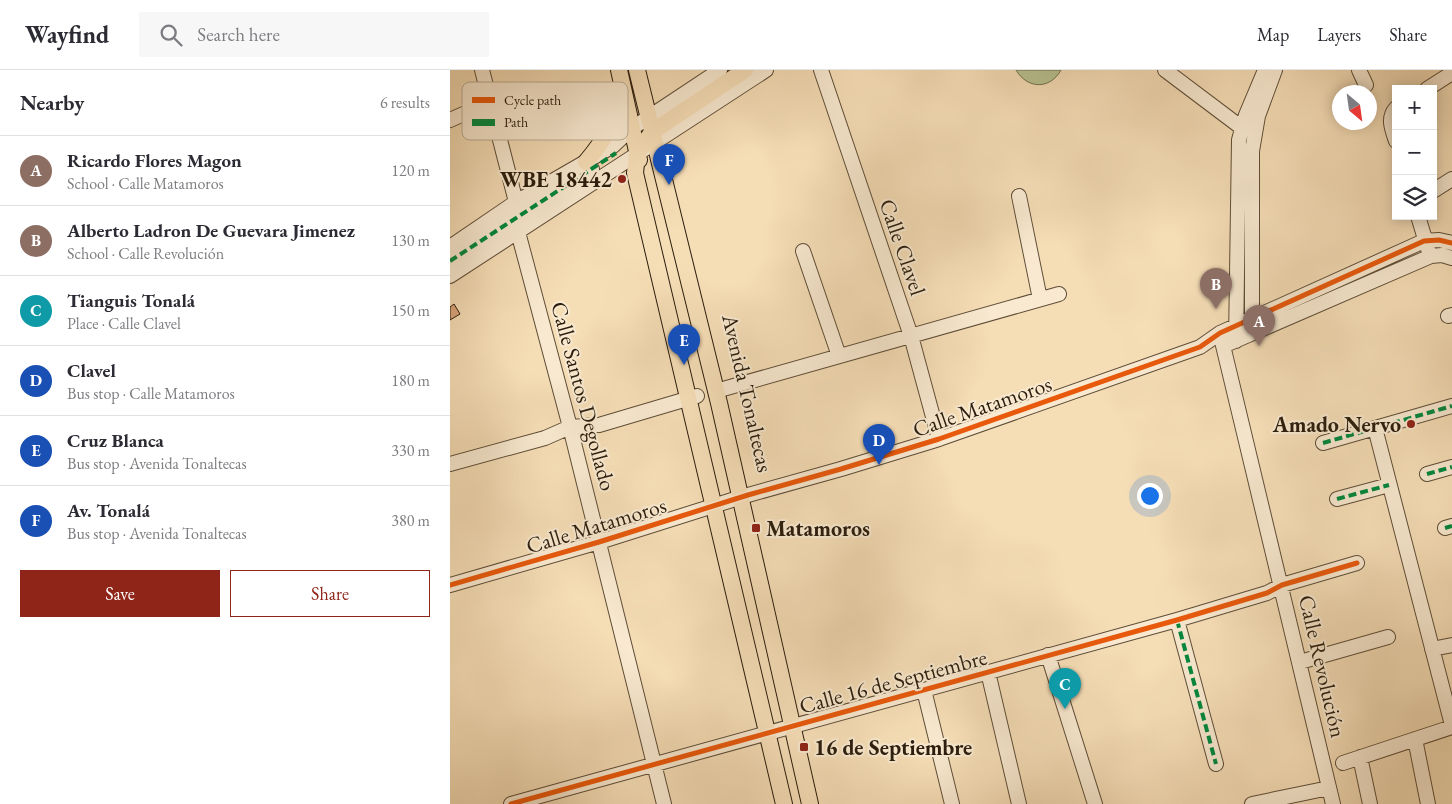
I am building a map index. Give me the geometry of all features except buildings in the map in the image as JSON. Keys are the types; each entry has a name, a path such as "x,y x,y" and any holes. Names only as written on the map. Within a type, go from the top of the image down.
{"main road":[{"name":"Avenida Tonaltecas","path":"637,70 721,390 744,496 785,728 795,804"},
{"path":"637,154 652,131 745,70"},
{"name":"Avenida Tonaltecas","path":"628,115 637,154 634,167 636,179 719,505 785,728 810,804"},
{"path":"631,130 652,131"},
{"path":"586,162 604,140"},
{"name":"Avenida Tonaltecas","path":"784,804 785,728"},
{"name":"Avenida Tonaltecas","path":"785,728 820,804"}],"street":[{"path":"652,131 720,70"},
{"path":"652,131 766,70"},
{"name":"Calle Clavel","path":"821,70 911,336 939,439"},
{"path":"1165,70 1242,128"},
{"path":"1359,70 1366,85"},
{"path":"1236,341 1239,140 1242,128 1273,71"},
{"path":"1253,334 1252,151 1258,116 1273,71"},
{"path":"1433,85 1452,73"},
{"path":"1392,113 1390,123 1392,129"},
{"path":"450,120 462,115"},
{"path":"628,133 631,130"},
{"path":"500,140 516,202"},
{"path":"450,247 516,202 613,146 620,140"},
{"path":"450,261 616,154"},
{"path":"450,276 637,154"},
{"path":"1437,188 1452,179"},
{"path":"1019,196 1040,299"},
{"path":"1419,220 1424,241 1431,256"},
{"name":"Calle Santos Degollado","path":"518,232 570,427 664,804"},
{"name":"Calle Matamoros","path":"1221,340 1236,326 1424,241 1439,240 1452,243"},
{"path":"802,251 838,356"},
{"name":"Calle Matamoros","path":"450,585 599,542 744,496 842,470 939,439 1221,340 1236,341 1431,256 1442,255 1452,258"},
{"path":"721,390 1060,294"},
{"name":"Calle Revolución","path":"1221,340 1282,585 1333,804"},
{"path":"450,464 545,438 570,427 599,425 692,398"},
{"path":"1323,443 1452,406"},
{"path":"1343,763 1452,726 1375,428"},
{"path":"1427,474 1452,467"},
{"path":"1337,499 1390,485"},
{"name":"Calle 16 de Septiembre","path":"511,804 1177,620 1267,593 1282,585 1357,563"},
{"path":"1177,620 1216,764"},
{"path":"1300,662 1388,637"},
{"path":"1432,649 1452,645"},
{"path":"1048,656 1095,804"},
{"path":"988,672 1019,804"},
{"path":"924,690 952,804"},
{"path":"1415,739 1428,804"},
{"path":"1360,757 1370,804"},
{"path":"1252,804 1329,788"}],"green space":[{"path":"1016,70 1061,70 1051,81 1039,85 1026,81"}],"marked path":[{"path":"450,261 616,153"},
{"path":"1323,443 1452,406"},
{"path":"1427,474 1452,467"},
{"path":"1337,499 1389,485"},
{"path":"1445,528 1452,526"},
{"path":"1177,620 1216,764"}],"cycle path":[{"path":"450,585 939,439 1200,347 1220,333 1424,241 1439,240 1452,243"},
{"path":"511,804 1177,620 1267,593 1282,585 1357,563"}],"place":[{"name":"WBE 18442","path":"622,179"},
{"name":"Av. Tonalá","path":"669,185"},
{"name":"Alberto Ladron De Guevara Jimenez","path":"1216,309"},
{"name":"Ricardo Flores Magon","path":"1259,346"},
{"name":"Cruz Blanca","path":"684,365"},
{"name":"Amado Nervo","path":"1411,424"},
{"name":"Clavel","path":"879,465"},
{"name":"Matamoros","path":"756,528"},
{"name":"Tianguis Tonalá","path":"1065,709"},
{"name":"16 de Septiembre","path":"804,747"}]}
